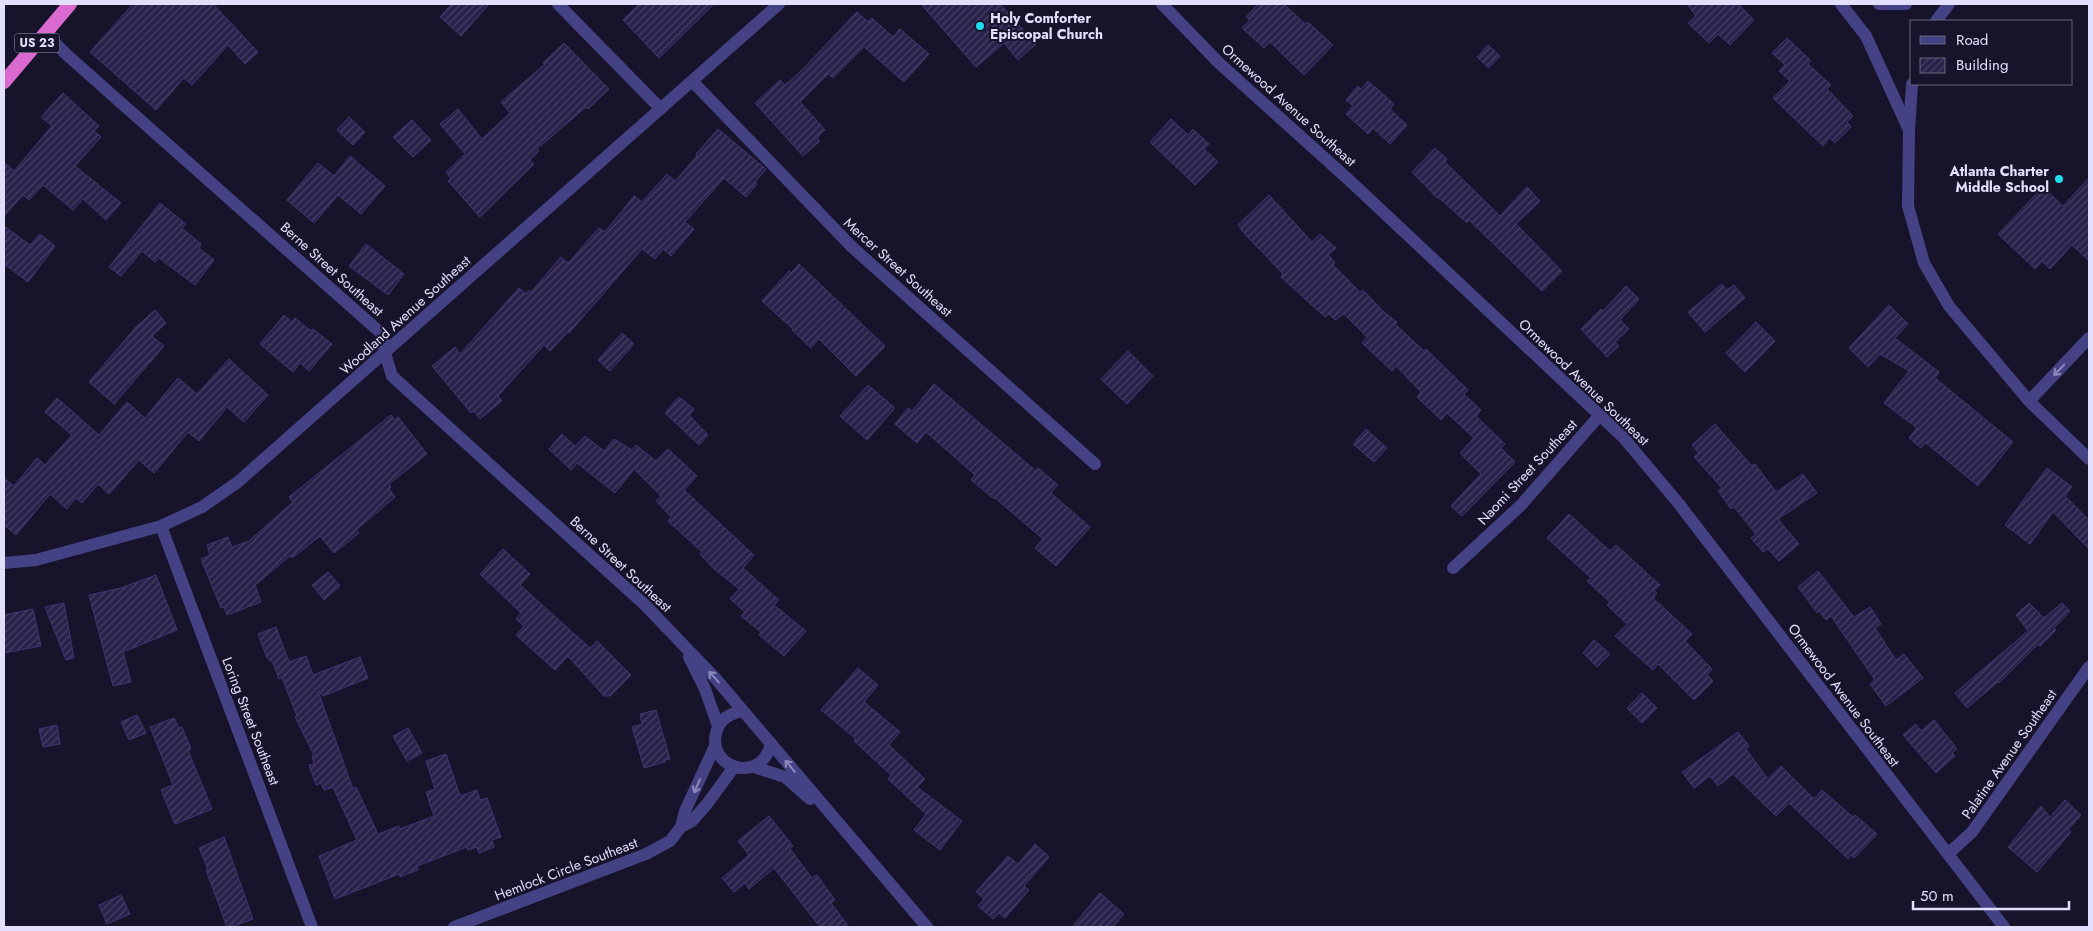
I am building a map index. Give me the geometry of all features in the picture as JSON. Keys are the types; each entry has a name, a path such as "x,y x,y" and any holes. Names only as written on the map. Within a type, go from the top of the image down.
{"highway":[{"name":"US 23","path":"4,82 70,4"}],"street":[{"path":"558,4 661,109"},
{"name":"Woodland Avenue Southeast","path":"4,563 36,560 161,526 202,507 238,482 779,4"},
{"name":"Ormewood Avenue Southeast","path":"1162,4 1219,63 1349,180 1623,437 1679,504 2004,927"},
{"path":"1841,4 1866,36 1908,131"},
{"path":"1880,4 1906,4"},
{"path":"1937,20 1949,4"},
{"name":"Berne Street Southeast","path":"45,33 67,55 382,334 392,376 645,605 684,645 716,679 927,927"},
{"name":"Mercer Street Southeast","path":"692,81 852,247 1095,464"},
{"path":"1912,85 1908,131 1908,206 1924,263 1949,306 2029,402 2089,459"},
{"path":"2029,402 2089,338"},
{"name":"Naomi Street Southeast","path":"1453,568 1520,505 1600,415"},
{"name":"Loring Street Southeast","path":"161,526 312,927"},
{"name":"Berne Street Southeast","path":"684,645 705,689 718,726 715,746"},
{"name":"Palatine Avenue Southeast","path":"1948,854 1972,832 2089,667"},
{"path":"718,726 724,718 732,713 743,711"},
{"path":"754,767 763,762 769,754 771,744"},
{"path":"715,746 722,759 734,767"},
{"name":"Hemlock Circle Southeast","path":"681,827 685,811 715,746"},
{"name":"Berne Street Southeast","path":"734,767 744,769 754,767 784,778 822,809 855,843"},
{"name":"Hemlock Circle Southeast","path":"454,927 646,854 670,840 681,827 692,821 734,767"}],"building":[{"path":"133,4 213,4 258,52 245,64 228,45 192,85 184,78 156,110 90,52"},
{"path":"452,4 489,4 461,36 440,17"},
{"path":"639,4 714,4 659,58 623,20"},
{"name":"Holy Comforter Episcopal Church","path":"921,4 1000,4 1036,44 1018,60 1004,43 976,67"},
{"path":"1258,4 1284,4 1305,24 1308,22 1333,45 1304,75 1270,42 1264,48 1242,28 1250,20 1246,17"},
{"path":"1687,4 1738,4 1754,20 1730,45 1718,34 1709,43 1688,23 1696,16"},
{"path":"857,12 868,22 872,18 893,37 900,29 929,54 904,82 864,47 833,78 828,74 800,102 825,130 817,138 820,141 803,156 755,103 780,80 785,85 799,73"},
{"path":"1787,38 1811,61 1808,64 1831,85 1827,89 1853,116 1847,122 1851,127 1835,143 1830,138 1823,146 1773,98 1790,81 1779,71 1785,65 1772,53"},
{"path":"564,43 609,89 588,109 586,107 537,149 539,151 530,160 534,164 480,217 448,181 451,179 446,172 465,154 440,124 458,109 482,139 510,113 501,102 545,64 543,63"},
{"path":"1488,45 1500,56 1489,68 1477,57"},
{"path":"1368,81 1394,104 1390,109 1407,125 1390,144 1373,128 1368,134 1346,114 1353,106 1346,100 1358,86 1361,89"},
{"path":"63,93 99,126 94,131 101,137 75,166 121,203 106,220 83,199 73,210 43,185 29,200 23,195 4,216 4,162 14,171 52,126 41,117"},
{"path":"349,117 365,132 353,145 337,130"},
{"path":"1171,119 1188,135 1193,129 1209,144 1204,149 1218,162 1195,185 1150,142"},
{"path":"412,120 431,140 413,157 393,137"},
{"path":"718,129 766,169 746,197 724,178 685,222 694,229 671,256 663,249 655,259 642,249 569,333 550,351 544,345 498,396 502,401 480,419 474,411 471,413 432,366 455,347 460,354 519,288 526,294 529,290 531,292 561,257 568,263 599,228 605,232 634,196 642,202 667,174 675,181"},
{"path":"1435,148 1447,159 1445,162 1500,216 1527,187 1540,201 1516,224 1562,271 1542,291 1469,220 1467,223 1437,198 1412,172"},
{"path":"350,156 385,186 361,214 338,195 314,223 287,200 318,163 334,176"},
{"path":"2089,178 2089,261 2072,245 2050,269 2042,261 2035,269 1998,234 2043,187 2063,206"},
{"path":"1269,195 1312,242 1320,234 1336,248 1328,255 1335,262 1333,265 1360,292 1363,290 1384,312 1397,322 1395,324 1424,351 1426,349 1468,390 1464,394 1481,410 1476,416 1505,444 1501,448 1515,462 1462,516 1451,506 1481,474 1460,453 1474,438 1447,413 1441,420 1417,397 1421,392 1396,366 1392,371 1362,343 1367,337 1344,314 1335,320 1329,314 1325,317 1281,277 1283,274 1243,232 1238,225"},
{"path":"160,203 186,224 182,228 201,244 199,248 214,260 195,285 159,258 155,262 142,251 121,276 109,267"},
{"path":"4,226 30,245 40,234 55,246 28,282 4,264"},
{"path":"366,244 404,274 388,295 349,266"},
{"path":"799,264 885,346 856,376 819,339 811,348 762,301 789,271 791,273"},
{"path":"1722,284 1727,290 1734,285 1745,298 1705,332 1688,312"},
{"path":"1626,286 1639,299 1620,320 1629,329 1615,342 1619,346 1607,357 1581,329 1601,309 1603,311"},
{"path":"1889,305 1908,324 1895,338 1939,372 1935,378 2013,442 1978,486 1926,443 1921,448 1909,438 1917,428 1884,403 1909,371 1880,354 1868,367 1849,348"},
{"path":"155,310 166,323 152,336 164,346 114,404 89,382 136,327"},
{"path":"284,315 292,322 295,318 332,344 309,371 300,363 293,372 260,344"},
{"path":"1756,322 1775,341 1745,372 1726,353"},
{"path":"622,333 634,344 610,371 598,360"},
{"path":"1128,351 1153,376 1127,404 1101,379"},
{"path":"229,359 268,395 244,422 227,407 199,441 188,432 154,473 139,460 109,494 98,484 82,503 76,498 67,509 50,494 16,535 4,525 4,478 14,486 37,458 45,465 72,435 45,412 57,398 99,435 127,402 145,418 178,378 197,394"},
{"path":"934,384 1036,471 1038,468 1058,485 1051,493 1090,527 1056,566 1035,548 1043,539 971,480 975,475 926,432 917,443 895,424 908,408 912,411"},
{"path":"868,385 895,408 867,440 840,416"},
{"path":"679,397 694,409 689,415 708,435 699,445 665,413"},
{"path":"391,415 395,420 398,417 427,454 389,484 391,487 389,489 395,497 356,530 359,533 334,553 320,536 292,558 290,556 255,585 261,602 227,615 224,607 221,608 201,559 210,555 207,545 228,537 232,547 249,541 293,502 289,497"},
{"path":"1715,424 1752,466 1755,464 1776,492 1803,474 1817,493 1778,519 1799,544 1779,561 1768,549 1763,552 1751,538 1756,534 1734,507 1731,509 1718,491 1722,488 1694,457 1699,453 1692,445"},
{"path":"1366,429 1387,448 1374,462 1353,444"},
{"path":"562,434 575,446 585,436 604,451 614,439 632,450 636,445 656,461 668,449 697,476 684,490 754,555 743,568 779,600 774,605 806,631 784,656 759,635 761,632 741,616 745,612 730,599 739,589 713,568 700,554 702,552 668,521 671,517 656,501 661,496 634,469 615,493 577,463 571,470 549,449"},
{"path":"2047,468 2072,487 2065,496 2089,520 2089,549 2053,512 2030,544 2005,525"},
{"path":"1569,514 1610,551 1616,545 1660,585 1654,590 1657,593 1653,598 1692,634 1685,641 1712,669 1707,675 1713,681 1694,700 1658,664 1653,670 1615,636 1627,624 1607,605 1610,602 1587,581 1591,578 1547,538"},
{"path":"503,549 530,574 520,585 590,648 597,641 631,675 610,696 604,696 568,656 555,670 516,635 524,626 516,619 521,613 480,574"},
{"path":"1818,571 1854,617 1870,607 1881,624 1875,628 1896,660 1904,654 1923,678 1886,706 1870,684 1875,680 1831,616 1826,620 1819,611 1817,613 1798,587"},
{"path":"328,572 340,586 324,600 312,585"},
{"path":"156,575 177,630 123,652 131,682 113,686 89,595 121,588"},
{"path":"64,603 74,658 66,660 45,607"},
{"path":"2029,603 2044,618 2062,603 2070,611 2054,628 2056,630 2040,646 2038,644 1999,683 1967,708 1955,693 2028,631 2016,615"},
{"path":"33,609 41,646 4,653 4,615"},
{"path":"276,627 289,662 306,656 313,675 360,657 368,678 323,696 318,691 353,789 356,787 378,834 399,826 400,829 434,816 426,792 435,789 426,761 446,754 460,796 477,790 480,800 487,798 501,837 492,840 494,847 479,853 477,847 468,850 467,847 417,866 418,870 400,877 399,874 335,899 319,856 357,840 333,787 324,790 321,783 316,785 309,765 314,764 312,756 314,755 295,717 297,716 282,678 279,679 273,663 267,658 258,634"},
{"path":"1594,640 1610,654 1597,667 1583,653"},
{"path":"858,668 878,685 864,702 900,732 889,745 925,779 917,787 962,821 940,850 914,830 926,814 888,779 891,775 854,741 856,739 821,710"},
{"path":"1642,693 1657,708 1642,723 1627,708"},
{"path":"656,710 670,759 644,768 632,727 642,724 640,714"},
{"path":"137,715 146,733 129,740 121,722"},
{"path":"174,718 179,728 182,727 191,749 188,750 212,809 175,824 161,790 173,785 150,727"},
{"path":"1934,720 1957,749 1952,753 1955,756 1936,773 1903,735 1916,724 1921,731"},
{"path":"57,725 60,744 43,747 39,729"},
{"path":"408,728 422,753 407,761 393,736"},
{"path":"1738,732 1749,746 1746,749 1768,779 1781,766 1814,799 1822,790 1853,817 1855,815 1877,834 1854,858 1851,855 1848,859 1789,803 1776,816 1733,774 1718,786 1710,776 1694,788 1682,772"},
{"path":"2065,800 2081,815 2068,830 2071,832 2037,872 2008,847 2041,806 2050,817"},
{"path":"769,816 793,846 790,849 812,878 817,875 835,900 831,903 849,927 820,927 774,868 749,889 745,883 734,892 722,878 749,855 738,841"},
{"path":"224,837 253,919 231,927 227,927 199,848"},
{"path":"1035,844 1049,857 1024,886 1029,890 1005,918 999,913 993,919 978,906 984,899 976,892 1008,856 1018,864"},
{"path":"1100,893 1124,914 1113,927 1072,927"},
{"path":"121,895 130,914 107,924 99,905"}],"place":[{"name":"Holy Comforter Episcopal Church","path":"980,26"},
{"name":"Atlanta Charter Middle School","path":"2059,179"}]}
